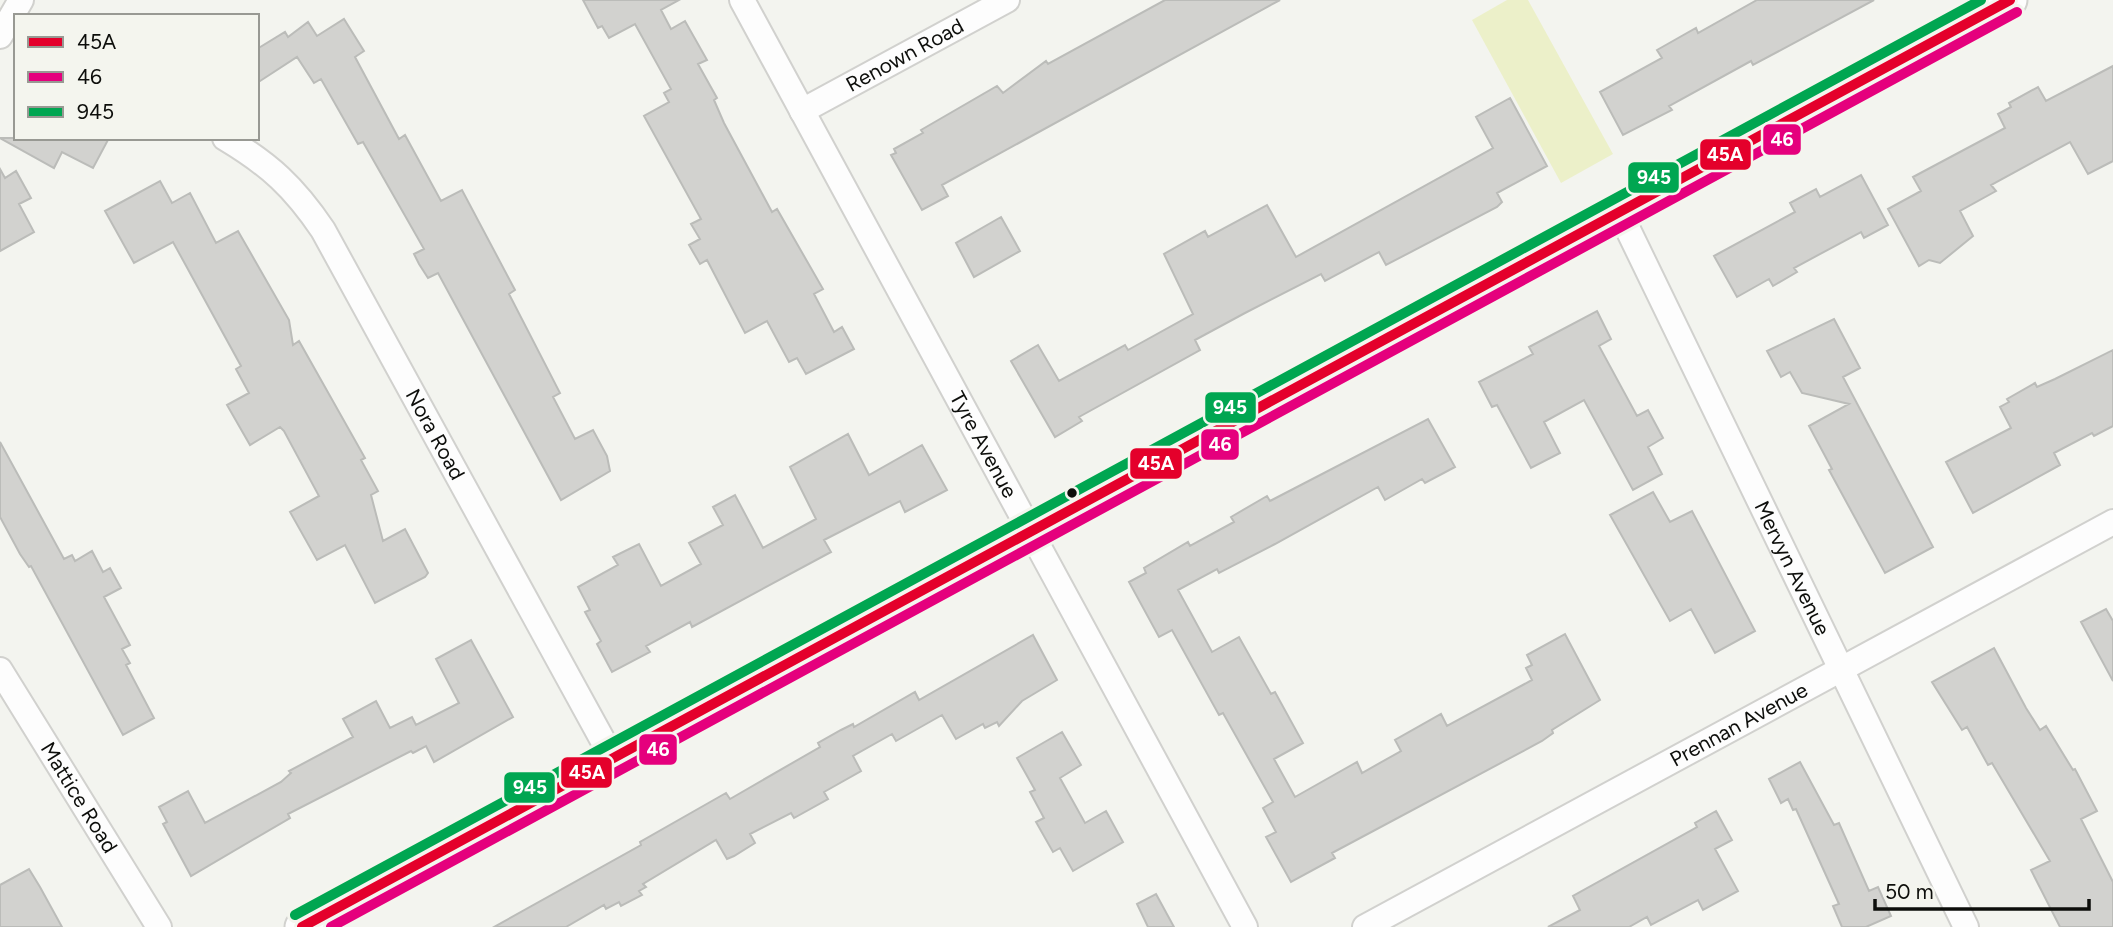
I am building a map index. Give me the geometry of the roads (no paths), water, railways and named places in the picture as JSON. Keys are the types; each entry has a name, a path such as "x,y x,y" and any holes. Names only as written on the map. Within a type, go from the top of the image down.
{"main road":[{"path":"302,927 2010,0"}],"street":[{"path":"0,36 21,0"},
{"name":"Tyre Avenue","path":"742,0 1245,927"},
{"name":"Renown Road","path":"802,111 1007,0"},
{"name":"Nora Road","path":"228,140 278,173 299,195 323,230 613,759"},
{"name":"Mervyn Avenue","path":"1619,211 1966,927"},
{"name":"Prennan Avenue","path":"1365,927 2113,522"},
{"name":"Mattice Road","path":"0,670 159,927"}]}
